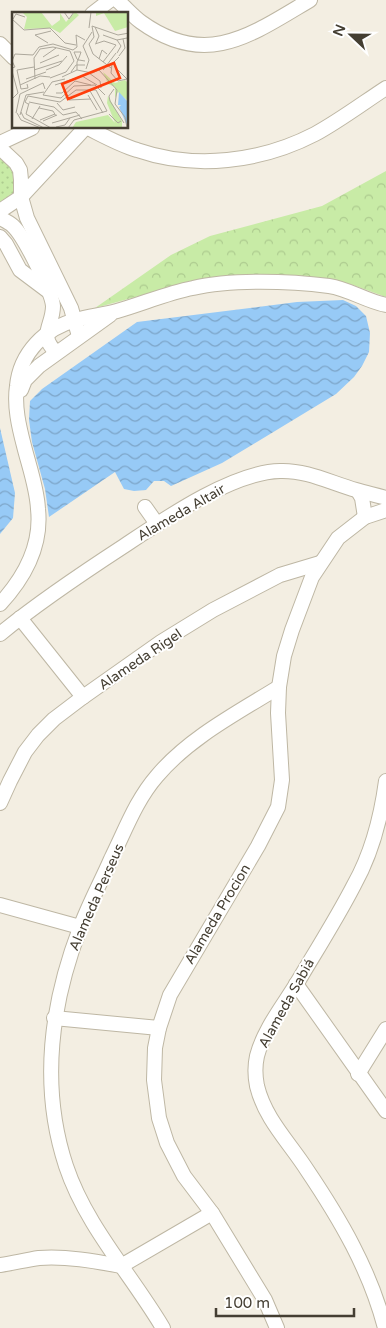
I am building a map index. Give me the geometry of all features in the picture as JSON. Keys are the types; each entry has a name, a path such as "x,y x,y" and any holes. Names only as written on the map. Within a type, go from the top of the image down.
{"street":[{"path":"95,12 114,0 128,12"},
{"path":"129,13 152,30 170,38 190,45 207,46 225,44 243,38 310,0"},
{"path":"0,44 12,56"},
{"path":"89,129 136,150 161,157 190,161 219,161 247,157 281,148 315,134 386,88"},
{"path":"0,143 30,129"},
{"path":"0,211 21,196 86,129"},
{"path":"0,148 16,163 20,170 21,196 27,233 50,284 75,320 79,336"},
{"path":"0,218 27,233"},
{"path":"0,237 6,244 20,270 50,284"},
{"path":"0,604 20,580 29,563 36,543 38,508 21,435 17,400 19,374 24,360 32,348 47,333 75,320 115,312 192,288 228,282 329,286 343,289 386,305"},
{"path":"50,284 53,306 47,333 48,342 56,352"},
{"path":"17,400 25,380 31,372 56,352 115,312"},
{"name":"Alameda Altair","path":"0,634 82,574 157,524 226,486 260,474 278,471 297,472 386,498"},
{"path":"358,491 362,498 365,517"},
{"path":"145,507 157,524"},
{"name":"Alameda Procion","path":"278,1328 265,1300 212,1213 184,1176 167,1143 159,1118 154,1080 155,1048 159,1028 170,995 258,846 278,807 282,780 278,713 279,687 284,656 312,577 338,538 365,517 386,510"},
{"name":"Alameda Rigel","path":"0,803 25,752 38,735 54,719 83,697 161,642 214,610 280,575 320,563"},
{"path":"20,618 83,697"},
{"name":"Alameda Perseus","path":"163,1328 98,1232 66,1166 53,1111 51,1078 54,1018 67,963 80,927 147,788 158,775 201,737 279,687"},
{"path":"250,705 266,707 278,713"},
{"name":"Alameda Sabiá","path":"385,1328 380,1293 343,1227 306,1168 276,1128 263,1103 256,1074 257,1057 262,1043 355,884 378,826 386,781"},
{"path":"0,905 80,927"},
{"path":"296,984 386,1111"},
{"path":"54,1018 159,1028"},
{"path":"358,1074 386,1029"},
{"path":"0,1265 39,1258 88,1260 121,1266 212,1213"},
{"path":"88,1260 97,1247 98,1232"}],"green space":[{"path":"0,157 16,171 16,186 10,196 0,202"},
{"path":"386,171 386,297 350,284 232,276 187,283 95,308 171,255 210,236 322,206"}],"water":[{"path":"343,300 356,306 366,316 370,333 369,352 354,377 336,394 222,463 171,486 164,481 154,481 146,490 134,491 124,489 115,472 49,517 45,489 32,442 29,420 30,401 42,389 137,322 297,302"},
{"path":"0,428 15,493 13,518 0,534"}]}
